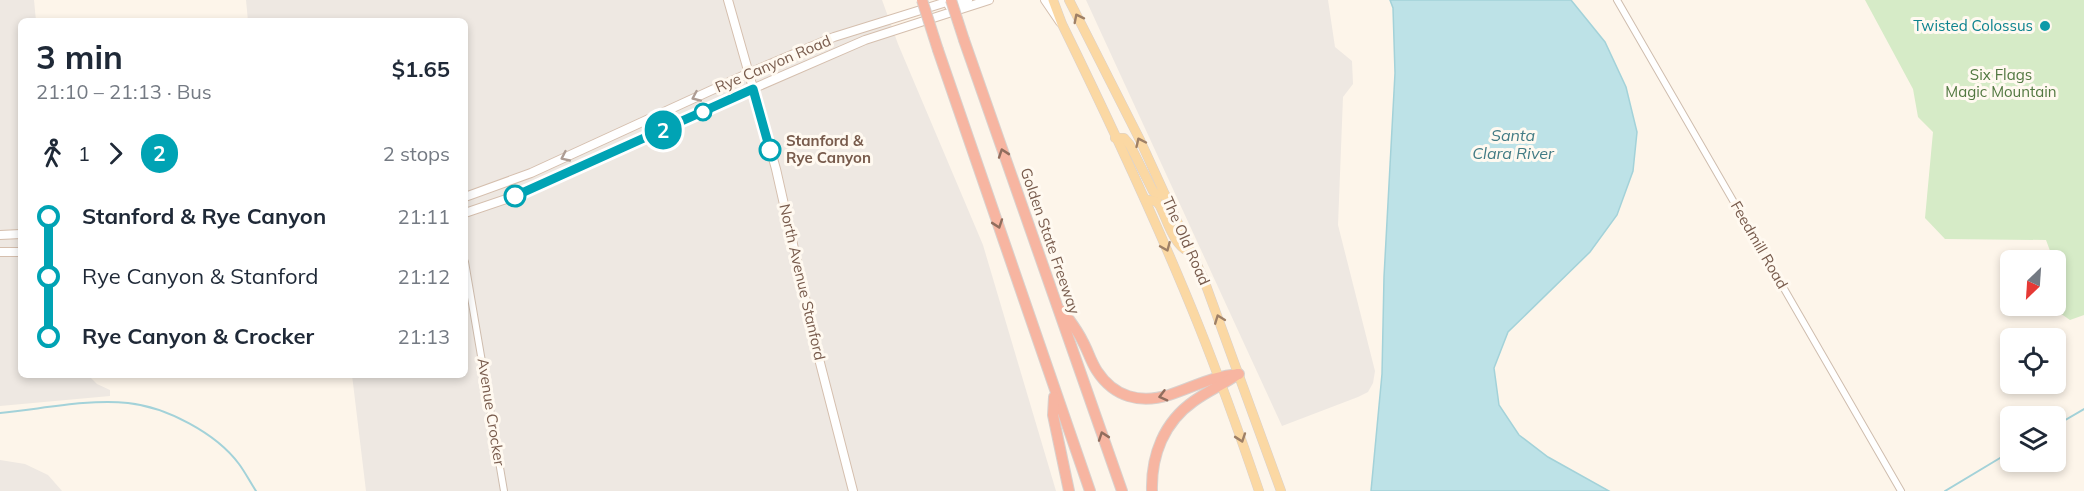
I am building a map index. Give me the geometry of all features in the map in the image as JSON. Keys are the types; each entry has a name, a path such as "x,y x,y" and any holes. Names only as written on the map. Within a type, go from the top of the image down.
{"highway":[{"path":"922,0 1090,491"},
{"name":"Golden State Freeway","path":"952,0 1122,491"},
{"path":"1054,298 1083,341 1097,371 1114,389 1124,395 1146,400 1158,398 1239,374"},
{"path":"1152,491 1156,455 1172,422 1220,381"},
{"path":"1054,390 1053,415 1069,491"}],"main road":[{"name":"North Avenue Stanford","path":"728,0 780,189 818,355 853,491"},
{"path":"898,18 942,0"},
{"name":"Rye Canyon Road","path":"468,196 531,173 749,73 834,37 952,0"},
{"name":"Rye Canyon Road","path":"859,43 864,35 968,0"},
{"name":"Rye Canyon Road","path":"468,212 538,187 859,43 989,0"},
{"path":"1045,0 1062,24"},
{"name":"The Old Road","path":"1053,0 1062,24 1145,199 1220,381 1259,491"},
{"name":"The Old Road","path":"1069,0 1140,140 1204,280 1281,491"},
{"path":"1115,138 1124,138 1130,145 1153,191 1157,195 1165,195"},
{"path":"1145,199 1157,202 1174,238 1182,249 1191,253"},
{"path":"0,235 18,234"},
{"path":"0,252 18,252"}],"street":[{"name":"Feedmill Road","path":"1617,0 1901,491"},
{"name":"Avenue Crocker","path":"468,280 504,491"}],"shaded area":[{"path":"0,0 34,0 36,18 18,18 18,378 91,378 97,384 110,390 110,396 0,406"},
{"path":"246,0 882,0 898,44 983,245 1056,491 366,491 352,378 468,378 468,18 248,18"},
{"path":"1086,0 1328,0 1335,47 1352,61 1353,84 1343,97 1338,225 1375,371 1373,383 1368,392 1282,426"},
{"path":"0,460 25,464 48,475 62,491 0,491"}],"green space":[{"name":"Six Flags Magic Mountain","path":"1865,0 2084,0 2084,315 2070,320 2064,316 2066,250 2050,250 2046,240 1945,239 1925,218 1933,132 1918,117 1913,89"}],"water":[{"name":"Santa Clara River","path":"1390,0 1571,0 1605,42 1626,87 1637,132 1633,171 1617,215 1590,252 1508,332 1494,368 1499,405 1519,435 1548,457 1609,491 1371,491 1382,374 1384,277 1395,73 1393,8"}],"waterway":[{"path":"0,413 96,402 143,405 174,416 204,432 239,464 256,491"},
{"path":"2066,420 2084,409"},
{"path":"1945,491 2000,458"}],"bus line":[{"name":"2","path":"515,196 753,89 770,150"}],"place":[{"name":"Twisted Colossus","path":"2045,26"},
{"name":"Stanford & Rye Canyon","path":"770,150"}]}
